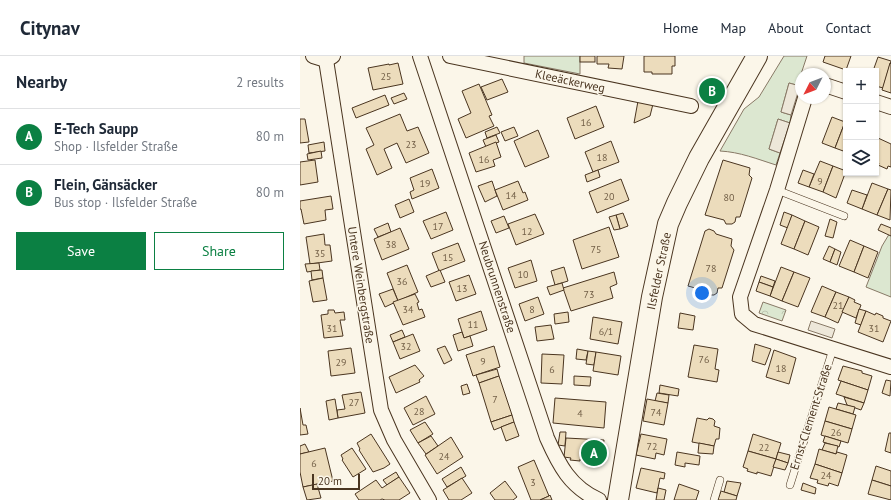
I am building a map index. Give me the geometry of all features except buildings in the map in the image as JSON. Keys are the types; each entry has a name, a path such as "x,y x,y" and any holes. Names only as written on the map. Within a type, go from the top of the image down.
{"main road":[{"name":"Ilsfelder Straße","path":"618,500 652,297 668,224 687,180 756,58"}],"street":[{"name":"Neubrunnenstraße","path":"420,56 547,438 556,460 568,476 585,494 599,500"},
{"name":"Kleeäckerweg","path":"450,56 691,106"},
{"name":"Untere Weinbergstraße","path":"324,57 381,410 394,440 429,500"},
{"path":"831,87 843,91"},
{"path":"879,103 891,108"},
{"name":"Ernst-Clement-Straße","path":"803,104 777,190 740,297 742,314 754,324 891,367"}],"lane":[{"path":"777,190 844,216"},
{"name":"Ernst-Clement-Straße","path":"790,485 833,349"},
{"path":"714,500 720,480"}],"green space":[{"path":"524,56 580,56 580,74 524,63"},
{"path":"784,56 807,56 803,68 795,68 795,85 789,83 781,112 791,115 790,123 778,119 769,149 780,153 776,165 741,154 720,151 744,109 759,97"},
{"path":"891,231 891,297 866,287 882,246"},
{"path":"763,302 786,310 782,321 759,313"}],"shaded area":[{"path":"789,83 795,85 795,102 791,115 781,112"},
{"path":"778,119 790,123 780,153 769,149"},
{"path":"811,321 835,329 832,338 808,330"}],"place":[{"name":"Flein, Gänsäcker","path":"712,91"},
{"name":"E-Tech Saupp","path":"594,453"}]}
